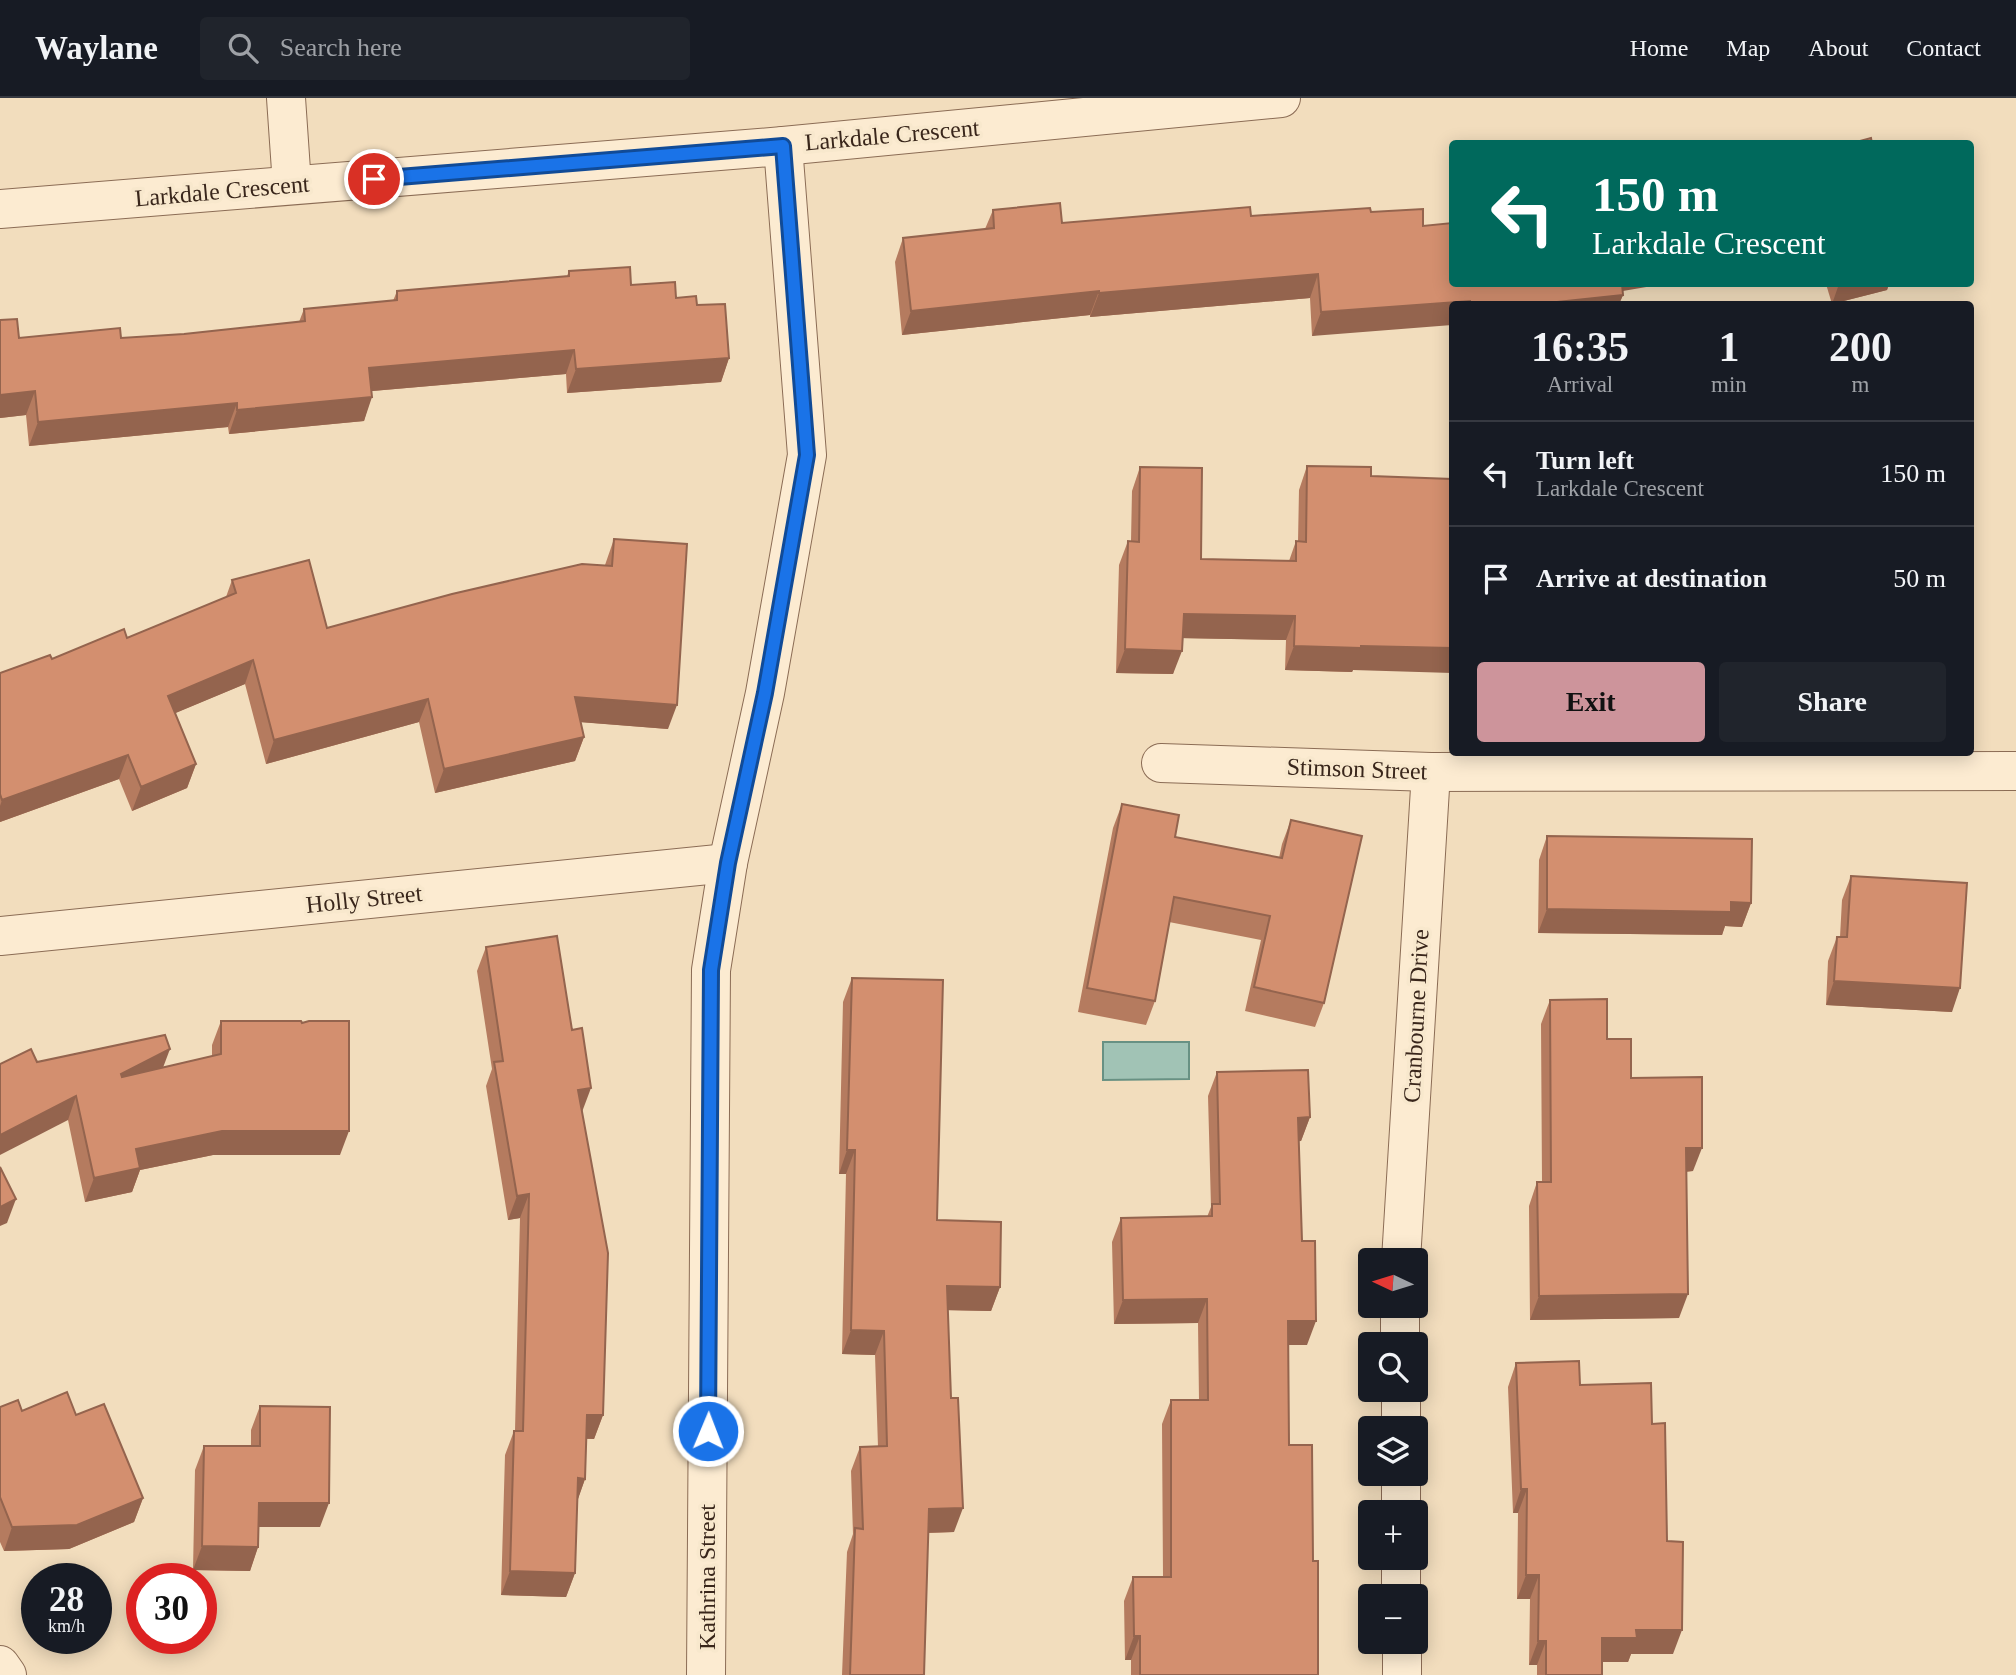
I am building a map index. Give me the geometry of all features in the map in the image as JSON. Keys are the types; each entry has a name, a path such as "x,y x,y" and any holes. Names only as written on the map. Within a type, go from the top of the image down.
{"street":[{"path":"286,98 292,185"},
{"name":"Larkdale Crescent","path":"0,209 783,146 1281,98"},
{"name":"Kathrina Street","path":"706,1675 711,970 728,863 765,693 807,455 783,146"},
{"name":"Stimson Street","path":"1160,763 1431,772 2016,771"},
{"name":"Cranbourne Drive","path":"1402,1248 1431,772"},
{"name":"Holly Street","path":"0,936 728,863"},
{"path":"1402,1654 1402,1675"},
{"path":"0,1665 7,1675"}],"shaded area":[{"path":"1103,1042 1189,1042 1189,1079 1103,1080"}],"building":[{"path":"1060,203 1062,223 1250,207 1251,216 1370,208 1371,212 1423,209 1423,226 1449,223 1449,287 1622,287 1623,295 1566,301 1449,301 1321,312 1318,274 1099,291 911,311 903,238 994,228 993,210"},
{"path":"630,267 631,285 675,282 676,298 696,296 697,305 725,304 729,358 576,369 574,350 369,368 372,397 237,410 237,403 38,422 35,391 0,395 0,320 17,319 19,338 120,328 121,338 184,334 305,321 304,309 397,300 397,291 569,276 569,271"},
{"path":"1307,466 1371,467 1371,476 1449,479 1449,648 1294,646 1295,616 1184,614 1182,651 1125,649 1128,541 1139,542 1140,467 1202,468 1201,559 1296,561 1296,541 1306,542"},
{"path":"614,539 687,544 677,705 575,697 584,737 444,769 428,699 274,740 253,660 168,696 196,764 141,787 128,755 2,800 0,673 50,655 52,659 124,629 127,638 236,593 232,580 309,560 327,628 452,594 582,564 612,566"},
{"path":"1122,804 1179,815 1175,837 1282,858 1291,820 1362,836 1324,1003 1254,987 1270,916 1174,897 1155,1001 1087,988"},
{"path":"1547,836 1752,839 1751,903 1731,902 1731,912 1547,909"},
{"path":"1851,876 1967,883 1960,988 1834,981 1837,937 1847,937"},
{"path":"557,936 572,1030 582,1028 591,1088 578,1090 608,1253 603,1415 587,1415 585,1479 578,1478 575,1573 510,1571 514,1431 523,1431 529,1194 517,1196 494,1062 503,1061 486,947"},
{"path":"852,978 943,980 937,1220 1001,1222 1000,1287 947,1286 951,1398 958,1398 963,1508 929,1509 924,1675 850,1675 855,1528 863,1529 860,1447 887,1446 884,1331 851,1330 855,1150 847,1150"},
{"path":"1607,999 1607,1039 1631,1039 1631,1078 1702,1077 1702,1148 1686,1148 1688,1294 1539,1296 1537,1182 1551,1182 1550,1000"},
{"path":"221,1021 349,1021 349,1131 222,1131 136,1149 140,1168 94,1178 76,1096 0,1135 0,1064 31,1049 37,1062 165,1035 170,1049 121,1074 122,1077 221,1054"},
{"path":"1308,1070 1310,1117 1298,1118 1302,1241 1315,1241 1316,1321 1288,1321 1289,1445 1312,1445 1313,1561 1318,1561 1318,1675 1140,1675 1140,1636 1134,1636 1133,1577 1171,1577 1171,1400 1208,1400 1207,1299 1123,1300 1121,1218 1212,1216 1212,1204 1220,1204 1217,1072"},
{"path":"0,1167 16,1199 0,1207"},
{"path":"1579,1361 1580,1385 1651,1383 1652,1424 1665,1423 1667,1541 1683,1542 1682,1630 1636,1630 1637,1638 1602,1638 1602,1675 1546,1675 1546,1641 1538,1641 1539,1575 1526,1575 1527,1489 1521,1489 1516,1363"},
{"path":"67,1392 76,1415 104,1404 143,1498 77,1525 12,1527 0,1497 0,1407 18,1400 22,1411"},
{"path":"260,1406 330,1407 329,1503 259,1503 258,1547 202,1546 204,1446 260,1446"}],"route":[{"path":"374,179 783,146 807,455 765,693 728,863 711,970 708,1431"}]}
